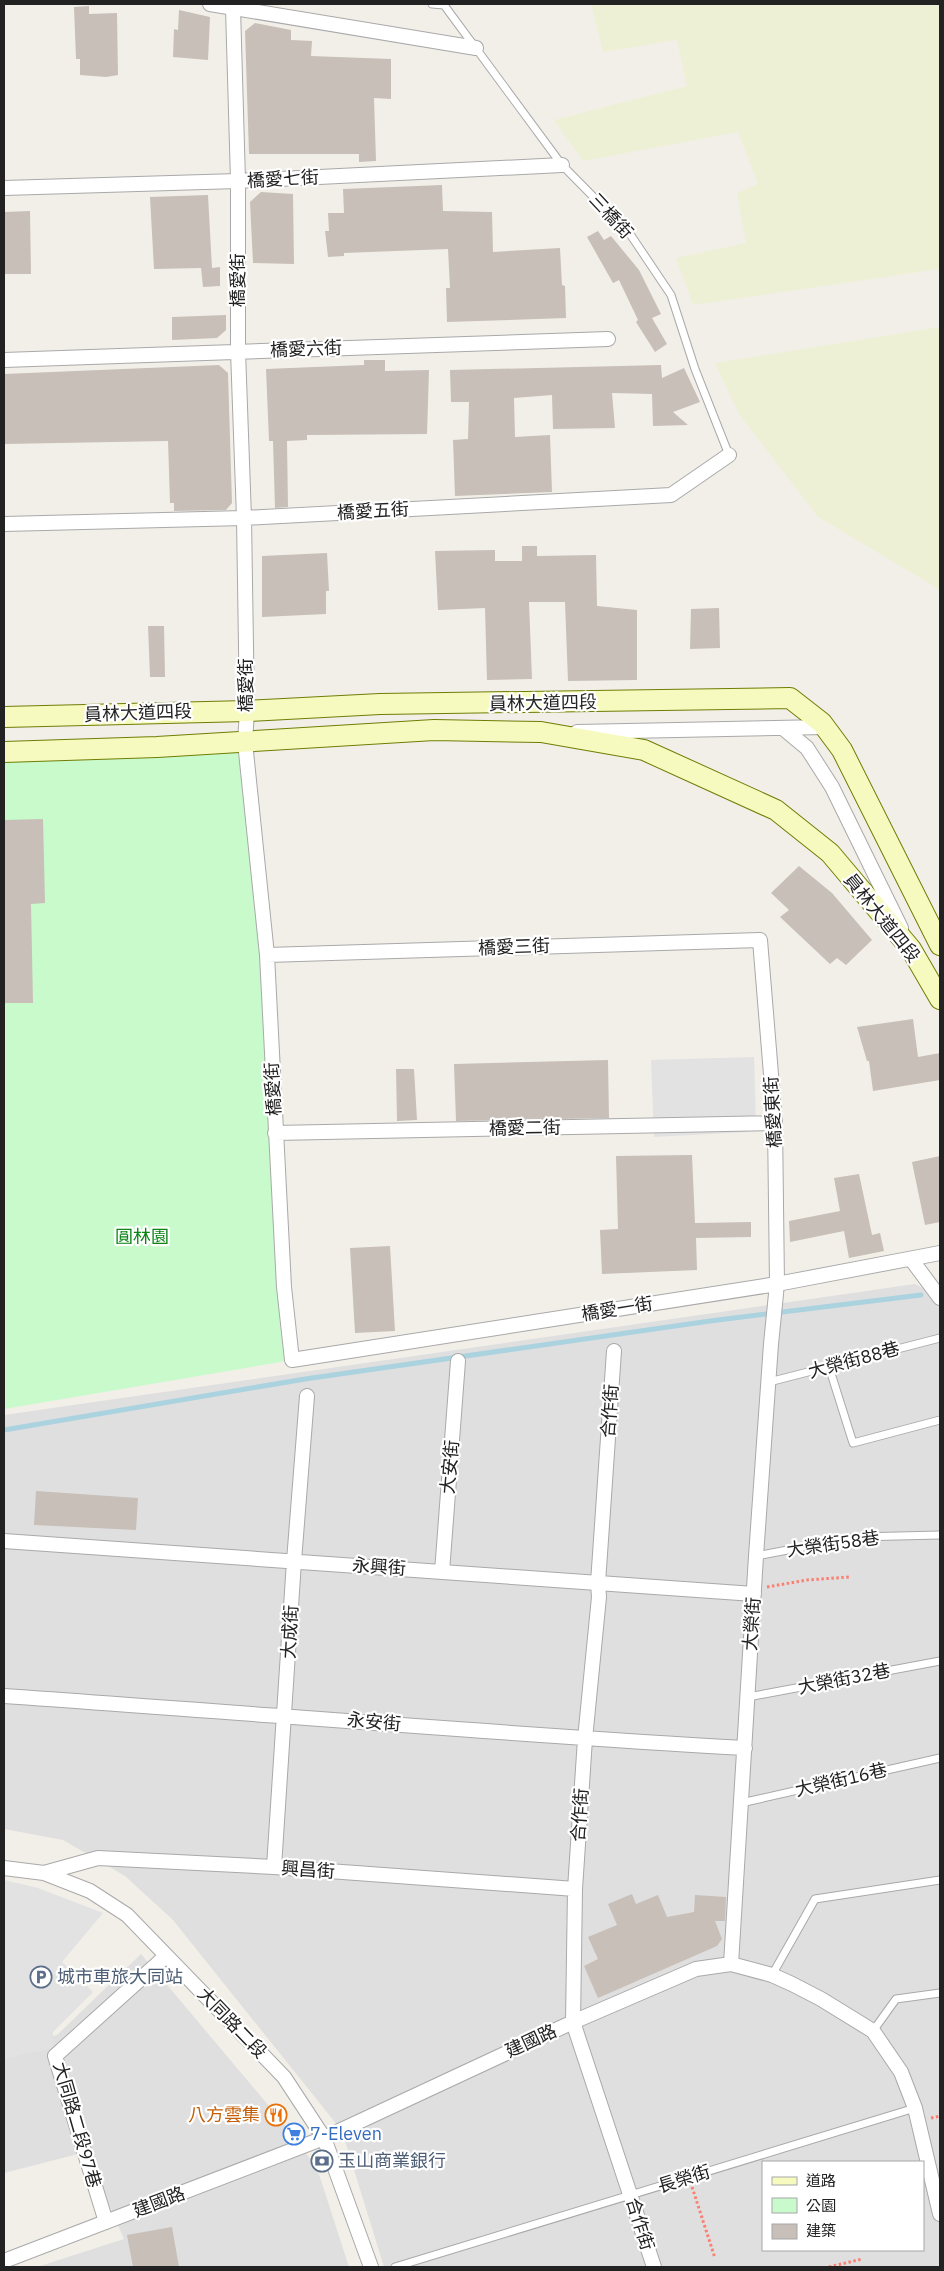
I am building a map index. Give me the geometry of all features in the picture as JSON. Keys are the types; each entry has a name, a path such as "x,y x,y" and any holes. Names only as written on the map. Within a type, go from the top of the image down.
{"main road":[{"name":"員林大道四段","path":"4,717 380,704 790,698 824,727 842,750 940,945"},
{"name":"員林大道四段","path":"4,752 245,742 434,730 541,732 644,750 776,810 830,853 911,949 940,999"}],"street":[{"path":"210,4 476,48"},
{"name":"橋愛街","path":"233,8 238,181 238,351 244,518 247,710 245,742 267,955 284,1287 292,1360"},
{"name":"橋愛七街","path":"4,188 238,181 562,165"},
{"name":"橋愛六街","path":"4,360 608,339"},
{"name":"橋愛五街","path":"4,524 244,518 671,495 729,454"},
{"path":"541,732 824,727"},
{"path":"783,728 807,748 832,787 911,949"},
{"name":"橋愛三街","path":"267,955 760,940"},
{"name":"橋愛東街","path":"760,940 776,1123 777,1291"},
{"name":"橋愛二街","path":"275,1133 776,1123"},
{"name":"橋愛一街","path":"292,1360 777,1291 940,1253"},
{"path":"912,1259 940,1298"},
{"name":"大榮街","path":"731,1964 756,1556 768,1382 777,1291"},
{"name":"合作街","path":"614,1351 598,1583 599,1597 585,1739 574,1889 573,2022 632,2195 654,2267"},
{"name":"大安街","path":"442,1572 458,1361"},
{"name":"大成街","path":"274,1867 307,1396"},
{"name":"永興街","path":"4,1541 598,1583 754,1592"},
{"name":"永安街","path":"4,1696 285,1715 585,1739 744,1748"},
{"name":"興昌街","path":"44,1873 98,1858 274,1867 574,1889"},
{"name":"大同路二段","path":"4,1868 44,1873 90,1891 120,1910 284,2077 324,2138 371,2267"},
{"name":"大同路二段97巷","path":"106,2222 55,2056 166,1956"},
{"name":"建國路","path":"4,2261 324,2138 573,2022 696,1969 731,1964 772,1975 821,1999 873,2031 901,2072 915,2108 940,2214"}],"lane":[{"name":"三橋街","path":"432,4 444,6 562,165 630,234 671,295 695,369 729,454"},
{"name":"大榮街88巷","path":"768,1382 940,1338"},
{"path":"829,1367 853,1443 940,1420"},
{"name":"大榮街58巷","path":"756,1556 856,1537 940,1535"},
{"name":"大榮街32巷","path":"748,1697 940,1661"},
{"name":"大榮街16巷","path":"742,1803 940,1758"},
{"path":"772,1975 815,1899 940,1880"},
{"path":"873,2031 896,2000 940,1993"},
{"name":"長榮街","path":"395,2267 915,2108"}],"path":[{"path":"754,1592 807,1580 849,1577"},
{"path":"688,2178 715,2258"},
{"path":"829,2267 862,2259"}],"shaded area":[{"path":"754,1057 756,1123 748,1132 654,1137 651,1060"},
{"path":"915,1284 940,1297 940,2267 384,2267 342,2131 173,1920 125,1876 63,1840 4,1829 4,1415"},
{"name":"城市車旅大同站","path":"4,1880 38,1888 103,1913 62,1962 93,1992 53,2032 53,2048 4,2059"},
{"path":"141,1954 280,2119 317,2168 349,2267 37,2267 124,2239 86,2152 4,2173 4,2049 57,2035"}],"green space":[{"path":"591,4 940,4 940,269 693,305 676,258 746,243 737,193 758,184 738,132 583,161 554,120 687,86 677,40 603,52"},
{"path":"940,327 940,590 818,517 739,414 715,363"},
{"name":"圓林園","path":"245,742 292,1360 4,1409 4,752"}],"building":[{"path":"89,6 89,14 117,13 118,75 106,77 80,75 80,59 76,59 74,7"},
{"path":"179,10 210,17 208,60 173,57 174,29 178,30"},
{"path":"255,23 291,30 291,40 312,41 311,56 391,59 391,99 374,98 376,161 359,162 359,154 249,154 245,31"},
{"path":"442,185 443,211 492,212 493,252 560,248 562,285 565,286 566,318 447,322 446,288 450,288 448,249 344,253 344,256 328,257 325,231 329,231 328,213 344,213 343,189"},
{"path":"261,192 293,194 294,264 253,263 250,202"},
{"path":"208,195 212,268 220,267 220,286 203,287 201,268 154,269 150,197"},
{"path":"30,211 31,274 4,274 4,212"},
{"path":"598,231 604,240 611,236 639,270 661,314 652,318 667,344 655,352 636,322 638,320 619,280 613,283 587,237"},
{"path":"226,315 226,330 217,338 172,340 172,317"},
{"path":"364,360 385,360 385,371 429,370 427,434 307,435 307,440 287,441 288,507 275,508 273,441 269,441 266,369 364,365"},
{"path":"219,365 228,373 232,503 226,510 174,511 174,503 170,503 168,441 4,444 4,374"},
{"path":"661,365 662,378 684,368 700,402 673,412 688,425 653,426 652,394 612,393 615,428 553,429 552,395 514,398 515,437 550,435 552,492 455,496 453,440 468,439 469,402 451,402 450,370"},
{"path":"522,546 537,546 537,556 596,555 597,606 637,610 637,680 568,681 565,602 529,602 532,679 487,680 485,608 438,610 435,551 495,550 495,561 522,561"},
{"path":"327,553 329,591 326,591 326,614 262,617 262,556"},
{"path":"719,608 720,648 690,649 691,609"},
{"path":"148,626 164,626 165,677 150,677"},
{"path":"43,819 45,903 31,904 33,1003 4,1003 4,820"},
{"path":"799,866 832,893 872,940 846,965 837,958 830,964 780,917 789,910 771,893"},
{"path":"913,1019 918,1057 940,1053 940,1080 873,1091 869,1061 867,1061 857,1027"},
{"path":"608,1060 609,1118 456,1121 454,1064"},
{"path":"396,1069 414,1069 417,1120 397,1121"},
{"path":"692,1155 695,1223 751,1222 751,1237 696,1238 697,1270 602,1274 600,1230 618,1229 616,1156"},
{"path":"940,1156 940,1222 925,1225 912,1162"},
{"path":"859,1174 872,1235 880,1233 884,1251 849,1258 844,1231 790,1242 789,1221 840,1211 834,1178"},
{"path":"390,1246 395,1331 355,1333 350,1248"},
{"path":"36,1491 138,1498 136,1530 34,1525"},
{"path":"632,1894 636,1904 658,1895 667,1917 694,1912 695,1895 726,1897 725,1921 715,1921 722,1939 717,1946 598,1998 584,1966 598,1959 588,1937 617,1925 608,1904"},
{"path":"172,2227 179,2267 133,2267 127,2235"}],"waterway":[{"path":"4,1430 305,1379 710,1321 921,1295"}],"place":[{"name":"城市車旅大同站","path":"41,1977"},
{"name":"八方雲集","path":"276,2115"},
{"name":"7-Eleven","path":"294,2134"},
{"name":"玉山商業銀行","path":"322,2161"}]}
